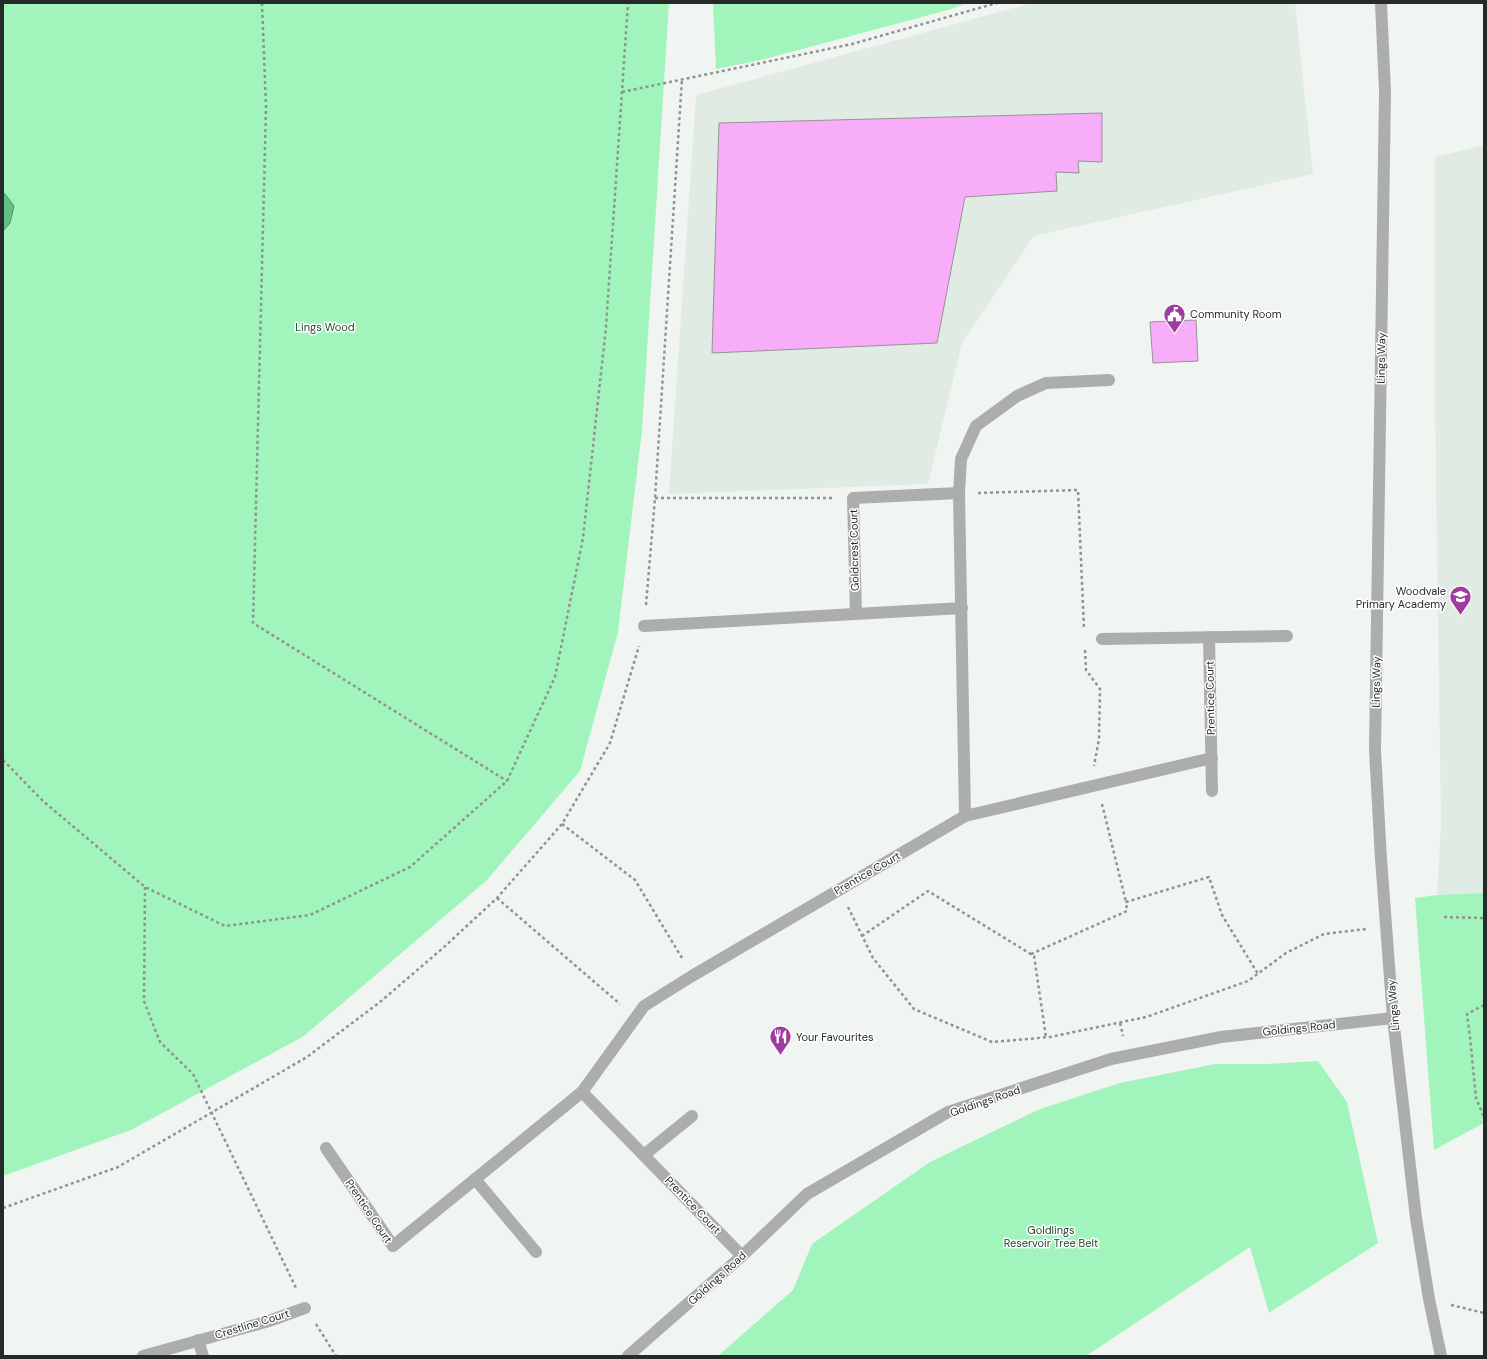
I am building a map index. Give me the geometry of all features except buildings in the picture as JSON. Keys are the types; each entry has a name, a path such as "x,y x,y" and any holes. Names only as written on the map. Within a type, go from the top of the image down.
{"street":[{"name":"Lings Way","path":"1381,3 1385,92 1374,750 1380,859 1393,1018 1416,1218 1429,1299 1441,1356"},
{"path":"965,816 960,493 961,459 976,426 1017,396 1046,383 1109,380"},
{"name":"Goldcrest Court","path":"856,614 853,498 960,493"},
{"path":"644,626 962,608"},
{"path":"1102,638 1287,636"},
{"name":"Prentice Court","path":"1209,637 1212,791"},
{"name":"Prentice Court","path":"326,1148 393,1246 582,1092 644,1006 692,976 965,816 1212,758"},
{"name":"Goldings Road","path":"628,1356 742,1256 807,1194 948,1112 1122,1057 1221,1037 1393,1018"},
{"name":"Prentice Court","path":"582,1092 742,1256"},
{"path":"644,1155 692,1116"},
{"path":"475,1179 536,1252"},
{"name":"Crestline Court","path":"143,1356 306,1308"},
{"path":"198,1340 202,1356"}],"path":[{"path":"262,3 266,107 253,623 507,781"},
{"path":"3,760 43,801 145,887 225,926 310,915 410,867 507,781 555,677 583,538 606,327 628,3"},
{"path":"622,92 852,44 997,3"},
{"path":"3,1208 118,1167 307,1057 385,997 443,948 497,898 562,824 610,743 644,626 655,498 682,79"},
{"path":"960,493 1078,490 1084,632"},
{"path":"655,498 853,498"},
{"path":"1031,954 1127,911 1097,785 1094,763 1099,739 1100,689 1086,670 1085,647"},
{"path":"562,824 635,880 692,976"},
{"path":"1126,902 1210,877 1222,915 1258,974"},
{"path":"145,887 144,1001 160,1042 193,1074 306,1308 336,1356"},
{"path":"839,890 873,958 914,1009 992,1042 1046,1037 1146,1017 1248,981 1286,953 1324,934 1366,929"},
{"path":"862,936 928,891 1034,956 1046,1037"},
{"path":"497,898 614,1000 637,1016"},
{"path":"1444,917 1484,918"},
{"path":"1484,1005 1467,1014 1476,1098 1484,1117"},
{"path":"1429,1299 1484,1312"}],"shaded area":[{"path":"1032,3 1295,3 1313,174 1034,236 962,343 928,484 669,494 696,95"},
{"name":"Woodvale Primary Academy","path":"1484,145 1484,893 1437,895 1441,825 1435,408 1435,157"},
{"path":"3,193 14,206 10,223 3,231"}],"green space":[{"name":"Lings Wood","path":"3,3 669,3 642,430 618,632 580,771 486,881 304,1036 131,1130 3,1176"},
{"path":"713,3 967,3 948,10 761,60 716,69"},
{"path":"1484,893 1484,1123 1434,1150 1415,898 1437,895"},
{"name":"Goldlings Reservoir Tree Belt","path":"1318,1061 1347,1102 1378,1243 1269,1313 1250,1247 1086,1356 718,1356 793,1290 812,1244 930,1162 1040,1109 1120,1083 1215,1064 1266,1064"}],"place":[{"name":"Community Room","path":"1174,334"},
{"name":"Woodvale Primary Academy","path":"1461,616"},
{"name":"Your Favourites","path":"780,1056"}]}
